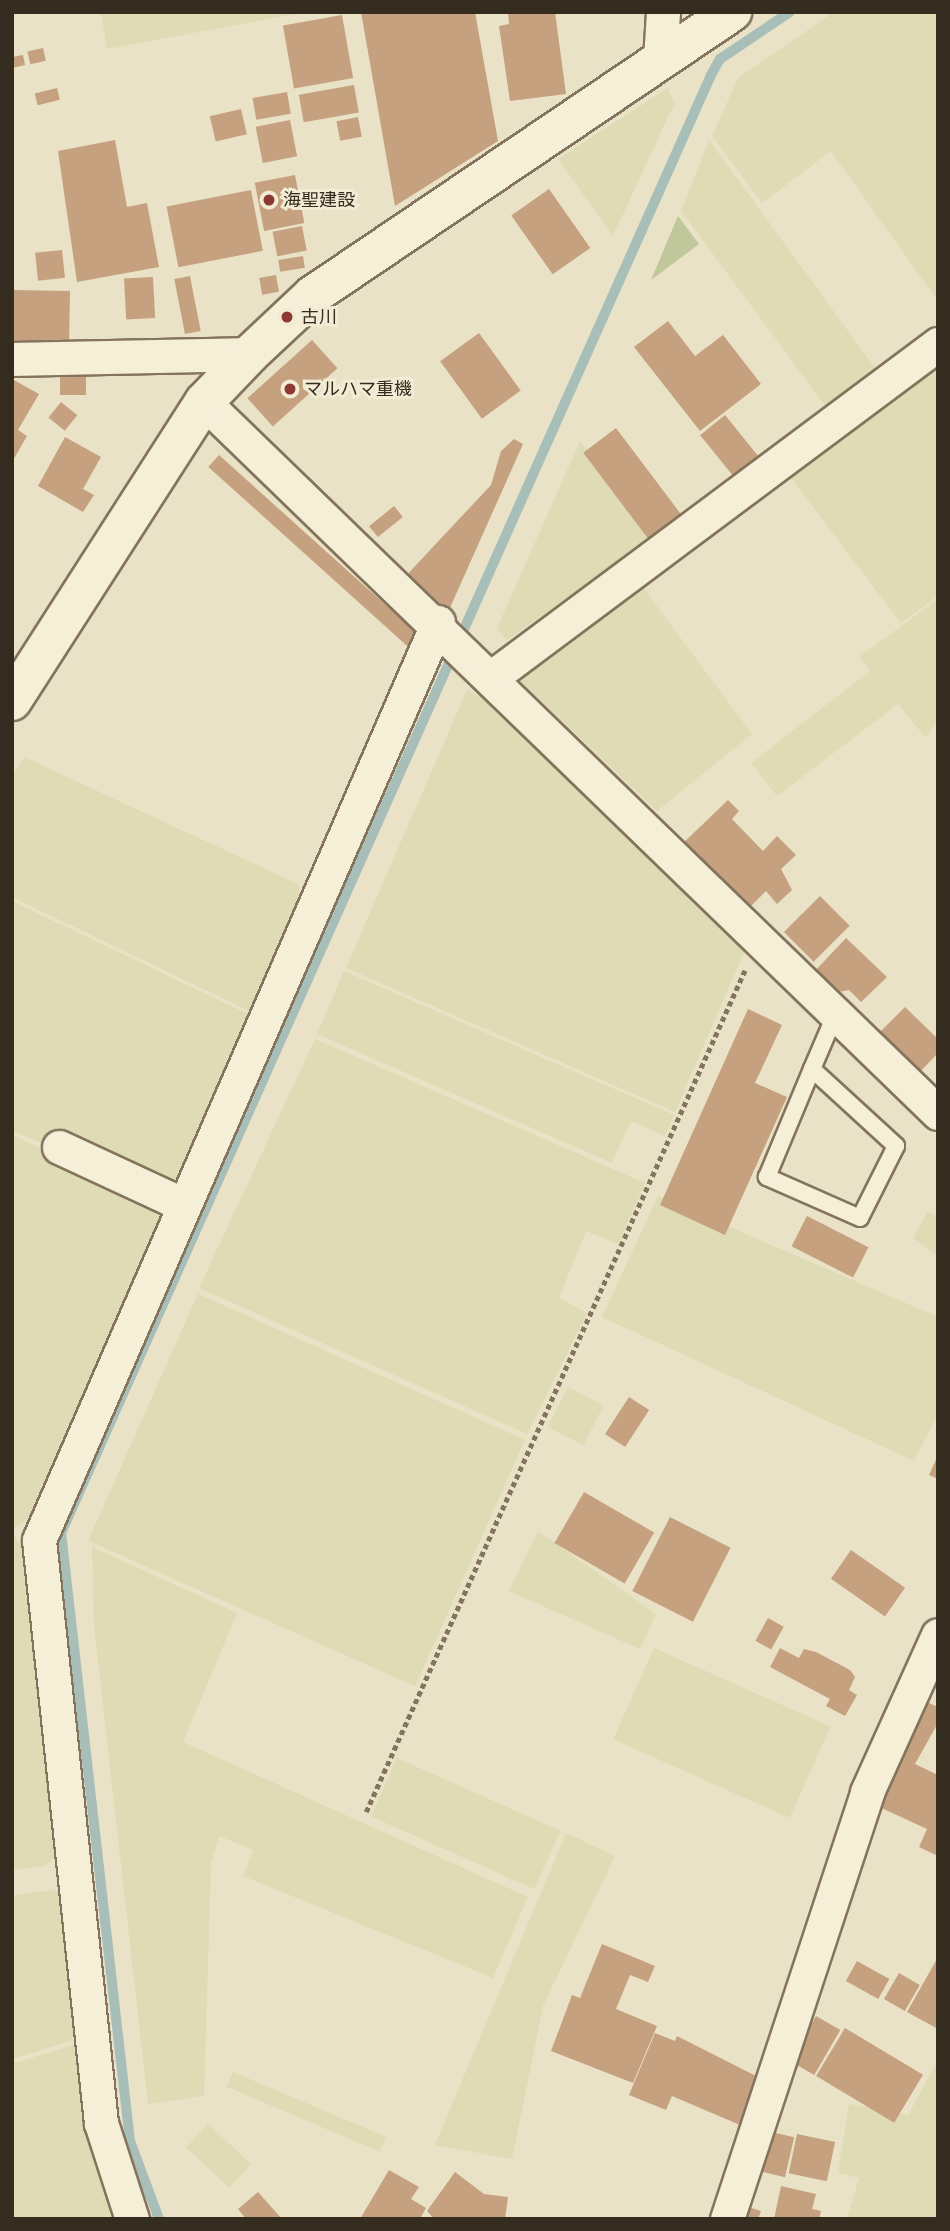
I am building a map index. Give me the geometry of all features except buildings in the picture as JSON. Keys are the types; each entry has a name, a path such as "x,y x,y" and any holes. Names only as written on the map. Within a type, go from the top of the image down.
{"street":[{"path":"660,59 663,12"},
{"path":"12,701 204,402 250,354 313,295 732,12"},
{"path":"482,667 938,344"},
{"path":"12,359 250,354"},
{"path":"204,402 443,628 938,1112"},
{"path":"132,2219 102,2123 39,1539 184,1205 443,628"},
{"path":"59,1147 184,1205"},
{"path":"727,2219 867,1792 938,1635"}],"lane":[{"path":"812,1069 896,1146 860,1218 766,1177 812,1069 836,1013"}],"path":[{"path":"366,1811 760,938"}],"shaded area":[{"path":"101,12 306,12 107,49"},
{"path":"834,12 938,12 938,301 831,151 762,203 712,136 738,78"},
{"path":"668,88 674,104 613,236 558,159"},
{"path":"709,140 878,372 827,408 681,211"},
{"path":"938,356 938,596 901,623 785,470"},
{"path":"580,441 653,537 507,640 497,628"},
{"path":"639,582 752,734 657,811 513,674"},
{"path":"938,599 938,720 926,738 898,704 777,796 751,763 870,671 859,657"},
{"path":"467,690 510,713 749,941 675,1112 346,968"},
{"path":"24,757 298,884 302,903 253,1013 12,897 12,776"},
{"path":"12,901 252,1016 174,1190 157,1196 12,1130"},
{"path":"344,971 674,1115 665,1136 631,1121 612,1163 317,1034"},
{"path":"315,1039 645,1183 618,1244 586,1231 559,1298 587,1313 527,1434 199,1288"},
{"path":"12,1135 155,1200 160,1221 28,1518 14,1528"},
{"path":"658,1196 938,1317 938,1414 914,1461 602,1317"},
{"path":"928,1211 938,1217 938,1256 913,1238"},
{"path":"198,1294 525,1440 415,1686 88,1541"},
{"path":"568,1387 604,1405 583,1445 548,1427"},
{"path":"538,1531 656,1614 640,1649 509,1591"},
{"path":"12,1533 26,1552 61,1848 46,1866 12,1870"},
{"path":"92,1547 237,1613 183,1742 528,1897 493,1978 243,1876 253,1850 219,1836 211,1864 204,2096 148,2104 94,1625"},
{"path":"654,1648 830,1727 790,1818 613,1739"},
{"path":"397,1758 561,1831 534,1889 371,1816"},
{"path":"566,1833 615,1856 543,2006 512,2159 435,2145"},
{"path":"65,1889 82,2028 71,2041 12,2059 12,1895"},
{"path":"73,2045 87,2058 124,2219 12,2219 12,2064"},
{"path":"938,2060 938,2219 847,2219 859,2178 838,2173 849,2104 908,2115"},
{"path":"233,2072 386,2137 380,2152 227,2087"},
{"path":"208,2124 251,2164 229,2188 186,2147"}],"green space":[{"path":"678,216 699,244 651,280"}],"waterway":[{"path":"159,2219 130,2141 61,1533 711,75 720,59 790,12"}],"place":[{"name":"海聖建設","path":"269,200"},
{"name":"古川","path":"287,317"},
{"name":"マルハマ重機","path":"290,389"}]}
